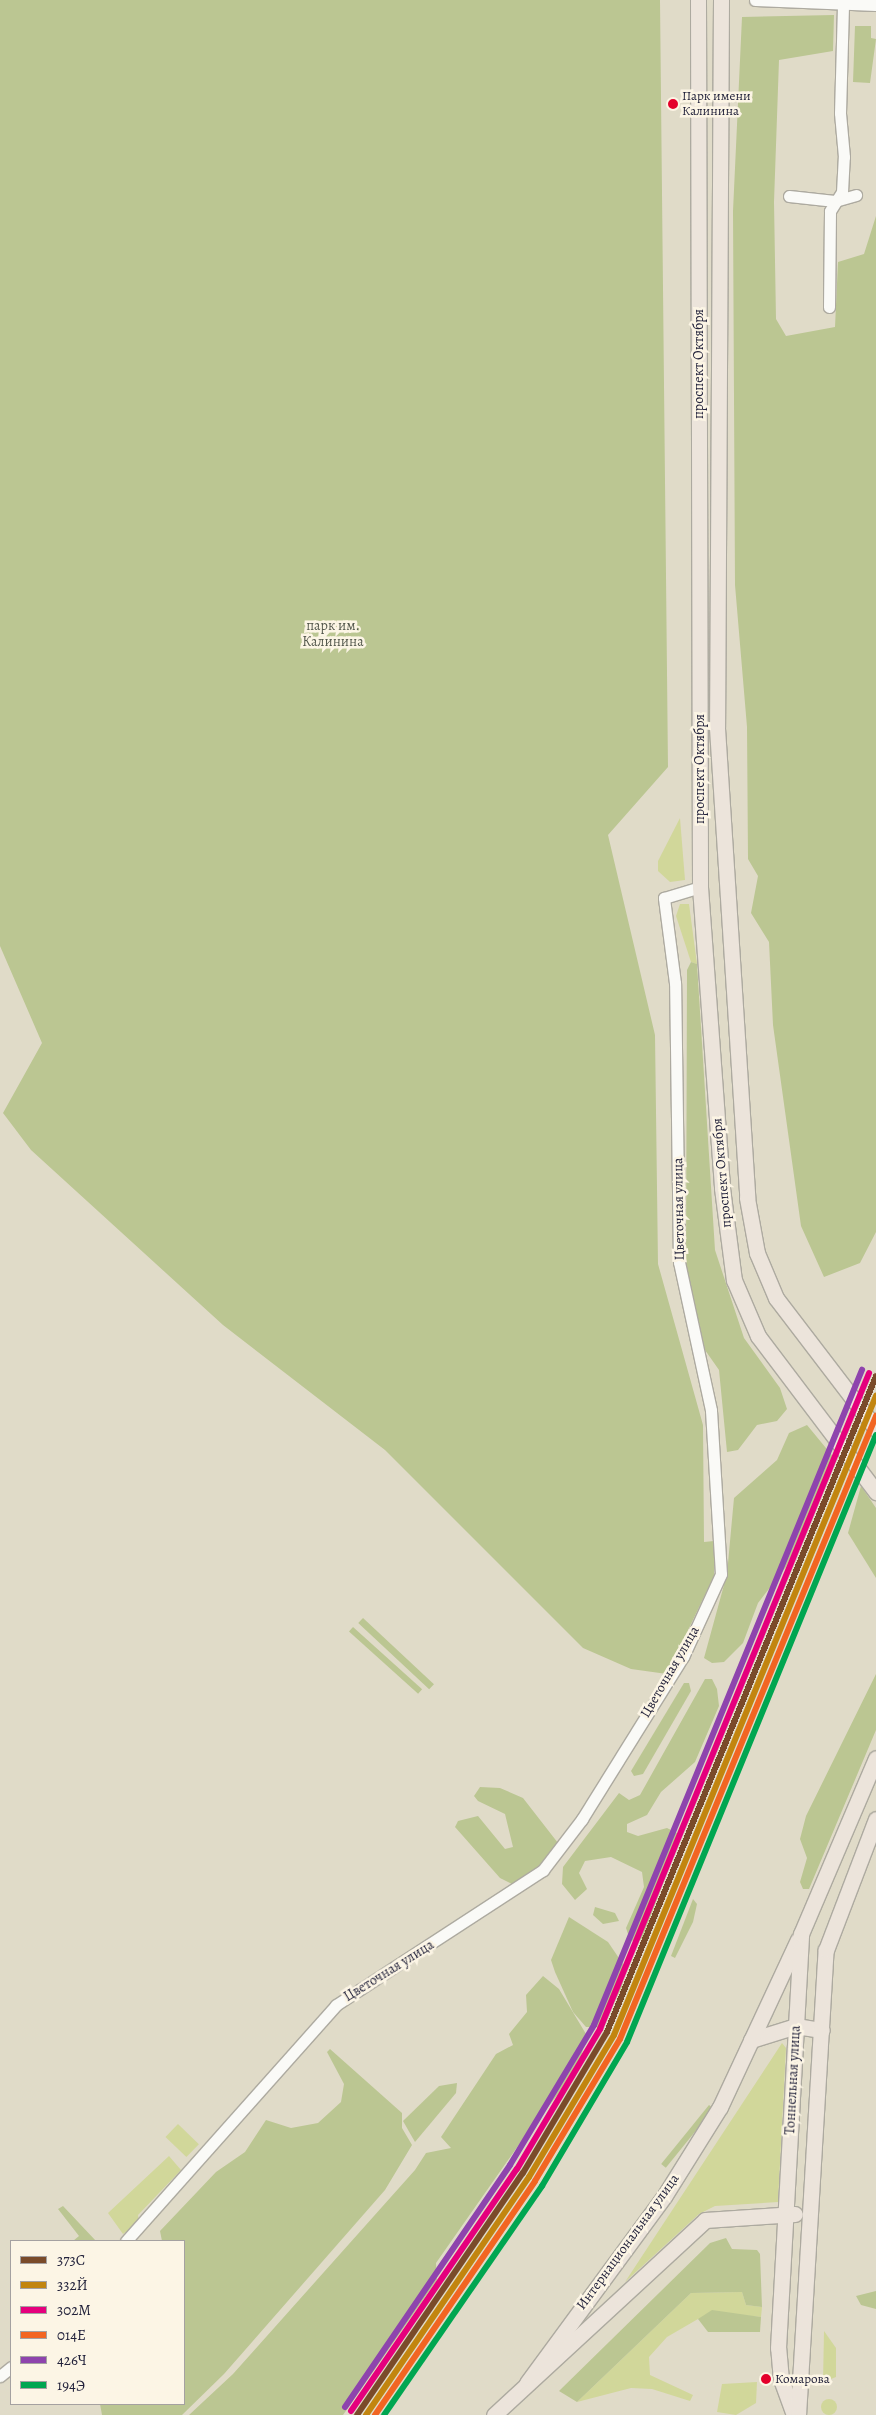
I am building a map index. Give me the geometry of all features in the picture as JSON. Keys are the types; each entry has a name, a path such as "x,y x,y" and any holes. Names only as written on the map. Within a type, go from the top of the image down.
{"main road":[{"name":"проспект Октября","path":"698,0 700,887 722,1188 734,1280 758,1336 876,1492"},
{"name":"проспект Октября","path":"721,0 717,728 747,1198 757,1253 776,1298 876,1429"},
{"name":"Тоннельная улица","path":"794,2415 781,2380 778,2348 787,2214 801,1934 876,1758"},
{"name":"Тоннельная улица","path":"798,2415 809,2214 828,1936 876,1819"},
{"name":"Интернациональная улица","path":"527,2382 665,2195 720,2107 801,1934"},
{"path":"751,2040 796,2026 822,2030"},
{"name":"Интернациональная улица","path":"494,2415 527,2382 705,2220 809,2214"}],"street":[{"path":"754,0 876,5"},
{"path":"829,307 830,211 842,192 844,157 840,113 843,4"},
{"path":"789,196 835,201 856,195"},
{"name":"Цветочная улица","path":"127,2240 336,2005 544,1870 582,1819 683,1657 722,1574 711,1410 680,1262 675,983 664,898 700,887"},
{"path":"0,2376 10,2368"}],"green space":[{"name":"парк им. Калинина","path":"0,0 660,0 668,767 608,835 655,1035 658,1264 703,1425 704,1542 714,1541 714,1576 667,1674 631,1669 583,1648 385,1450 223,1325 31,1150 3,1113 42,1043 0,946"},
{"path":"834,15 833,51 779,60 774,202 776,319 786,336 835,327 838,262 864,254 876,216 876,1232 860,1263 824,1277 801,1226 773,1025 769,942 751,913 758,876 748,859 747,727 735,585 733,211 742,17"},
{"path":"855,26 871,26 871,38 876,39 870,83 853,82"},
{"path":"680,818 685,880 670,882 658,871 658,861"},
{"path":"680,904 689,904 697,964 691,962 676,916"},
{"path":"691,962 697,964 715,1250 744,1338 780,1388 787,1409 777,1421 757,1425 738,1450 727,1452 719,1370 705,1350 686,1268 687,970"},
{"path":"807,1425 835,1459 831,1473 786,1567 758,1603 743,1643 724,1662 712,1663 704,1658 727,1574 734,1498 777,1460 789,1433"},
{"path":"861,1486 876,1508 876,1578 848,1533"},
{"path":"363,1618 434,1684 429,1689 358,1623"},
{"path":"353,1627 422,1689 418,1694 349,1631"},
{"path":"876,1674 876,1730 809,1889 803,1889 800,1882 807,1858 800,1839 806,1816"},
{"path":"705,1679 712,1679 717,1689 719,1706 695,1762 661,1792 647,1815 627,1824 627,1832 638,1836 667,1828 681,1835 643,1937 638,1942 630,1940 626,1928 644,1887 642,1872 611,1857 585,1861 579,1873 587,1889 575,1900 562,1884 563,1867 619,1793 629,1800 640,1795"},
{"path":"684,1683 689,1683 691,1691 643,1774 634,1776 631,1771"},
{"path":"480,1787 500,1788 523,1798 558,1843 537,1868 512,1884 500,1878 455,1827 458,1821 478,1816 505,1849 513,1847 505,1814 478,1801 474,1796"},
{"path":"693,1899 697,1904 693,1922 675,1958 671,1956"},
{"path":"595,1907 615,1913 619,1921 603,1924 593,1915"},
{"path":"569,1917 608,1942 625,1967 622,1987 602,2027 586,2027 573,2012 551,1960"},
{"path":"543,1976 559,1989 586,2034 579,2068 527,2133 436,2263 437,2280 343,2415 189,2415 233,2374 415,2170 426,2153 451,2148 441,2137 496,2054 513,2045 509,2034 527,2012 526,1995"},
{"path":"782,2043 786,2048 778,2202 715,2206 699,2214 625,2282"},
{"path":"330,2049 402,2113 402,2128 412,2145 385,2190 224,2374 182,2415 102,2415 100,2405 185,2405 185,2240 162,2240 160,2231 216,2172 245,2152 266,2120 291,2128 318,2123 341,2102 344,2084 327,2052"},
{"path":"457,2083 456,2093 415,2142 403,2121 439,2086"},
{"path":"709,2105 714,2109 666,2168 661,2164"},
{"path":"178,2124 199,2144 186,2157 165,2137"},
{"path":"169,2156 181,2170 138,2215 139,2222 123,2234 108,2213"},
{"path":"63,2206 95,2240 74,2240 79,2236 58,2209"},
{"path":"726,2238 732,2249 757,2250 760,2254 762,2307 746,2305 742,2292 691,2293 577,2402 559,2391 710,2243"},
{"path":"876,2291 876,2309 861,2305 856,2296"},
{"path":"742,2292 746,2305 762,2307 761,2317 730,2314 698,2319 667,2337 649,2357 650,2375 693,2395 690,2401 652,2389 631,2388 577,2402 691,2293"},
{"path":"712,2310 761,2317 760,2332 708,2332 698,2319"},
{"path":"824,2331 836,2348 836,2377 823,2382"},
{"path":"757,2382 756,2403 736,2415 717,2412 722,2384"},
{"path":"829,2399 837,2407 829,2415 821,2407"}],"transit line":[{"name":"426Ч","path":"345,2407 510,2165 594,2025 862,1370"},
{"name":"302М","path":"351,2411 517,2169 600,2029 869,1373"},
{"name":"373C","path":"357,2415 523,2173 607,2032 876,1376"},
{"name":"332Й","path":"366,2415 529,2177 614,2035 876,1396"},
{"name":"014Е","path":"375,2415 535,2181 620,2039 876,1416"},
{"name":"194Э","path":"384,2415 542,2186 627,2042 876,1435"}],"place":[{"name":"Парк имени Калинина","path":"673,104"},
{"name":"Комарова","path":"766,2379"}]}
